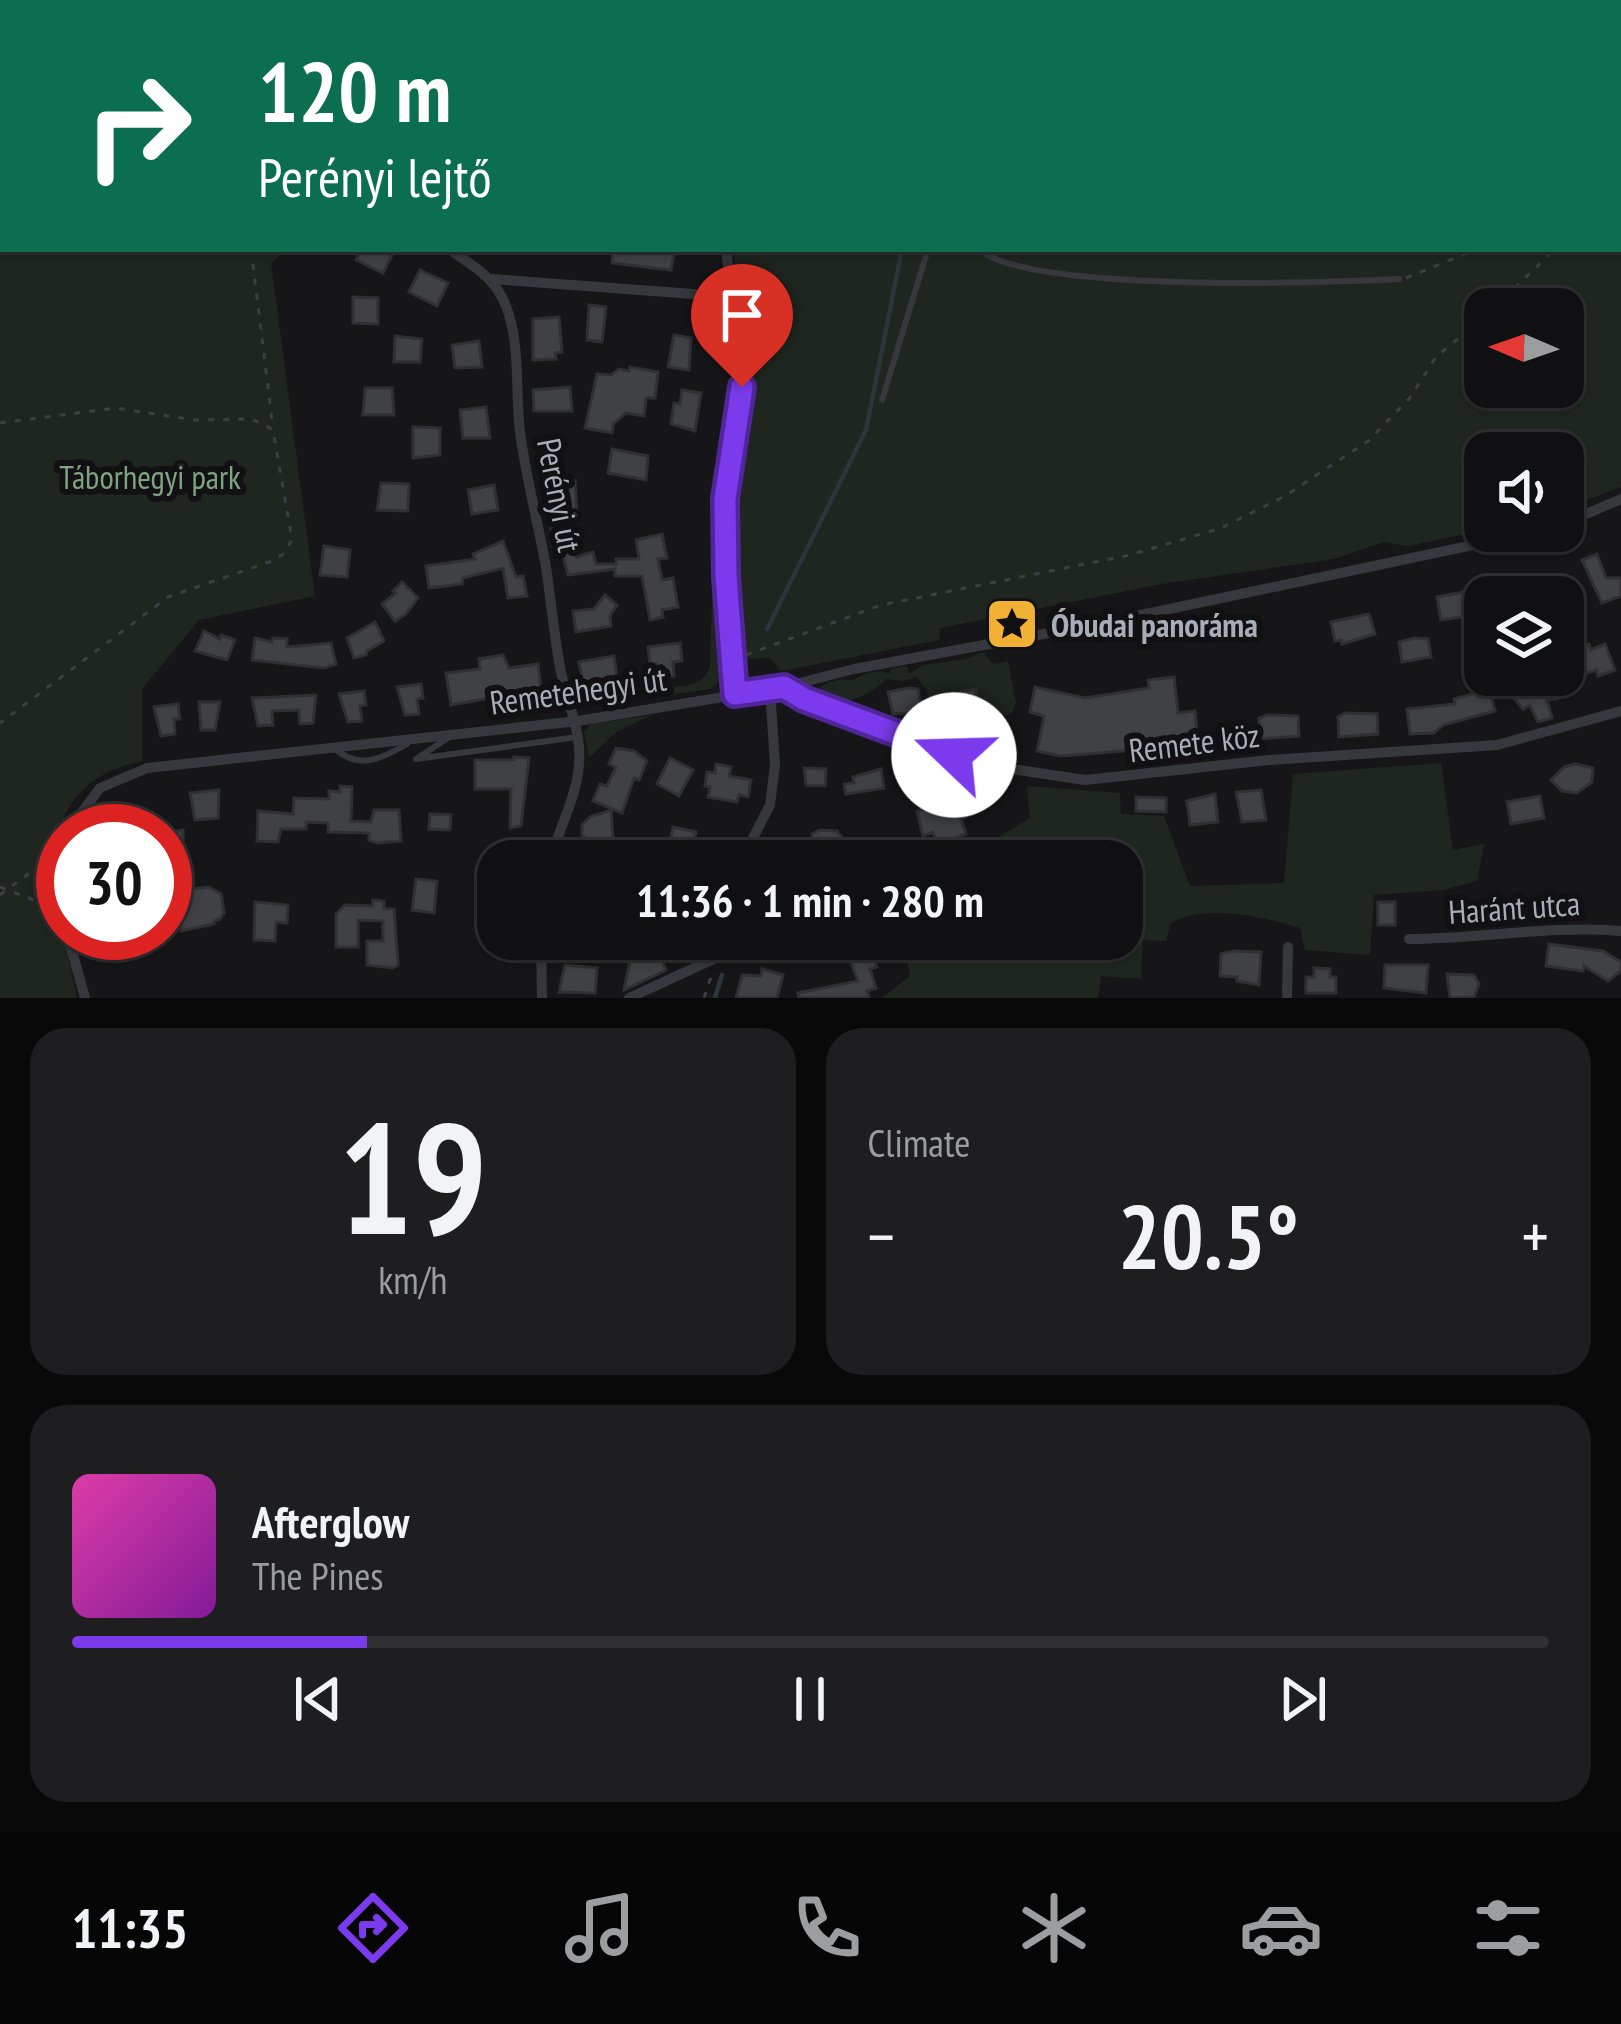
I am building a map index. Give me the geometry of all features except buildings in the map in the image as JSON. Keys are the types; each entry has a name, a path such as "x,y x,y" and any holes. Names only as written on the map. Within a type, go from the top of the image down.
{"street":[{"path":"453,252 492,279 734,297"},
{"path":"726,252 742,387 725,499 735,694"},
{"name":"Perényi út","path":"492,279 512,322 524,467 545,563 560,671 568,704 578,721"},
{"path":"1584,515 1621,500"},
{"name":"Remetehegyi út","path":"87,804 122,776 147,768 578,721 784,687 1464,547"},
{"name":"Remete köz","path":"784,687 804,699 954,755 1021,773 1085,780 1269,760 1497,745 1621,712"},
{"path":"752,840 770,805 775,765 770,689"},
{"path":"558,840 576,786 578,721"},
{"name":"Haránt utca","path":"1409,939 1570,929 1621,931"},
{"path":"1287,998 1288,947"},
{"path":"75,960 85,998"},
{"path":"542,960 542,998"},
{"path":"629,998 710,960"}],"lane":[{"path":"882,400 927,252"},
{"path":"982,252 1020,267 1102,278 1399,279"},
{"path":"452,736 416,759 577,737"},
{"path":"333,746 360,762 378,760 415,739"}],"path":[{"path":"0,723 168,597 285,553 292,539 250,252"},
{"path":"1399,279 1469,252"},
{"path":"1515,288 1552,252"},
{"path":"732,656 771,648 881,605 1130,555 1221,528 1285,496 1368,441 1409,399 1436,357 1464,334"},
{"path":"0,423 116,408 195,420 244,419 274,430"},
{"path":"0,895 36,870"},
{"path":"0,887 36,902"},
{"path":"704,998 718,960"}],"green space":[{"name":"Táborhegyi park","path":"0,252 284,252 271,263 315,596 199,620 142,689 142,761 102,775 72,804 36,804 36,960 69,960 77,998 0,998"},
{"path":"733,252 1621,252 1621,487 1584,501 1584,432 1464,432 1464,534 1408,546 1384,542 1334,559 1162,584 940,628 939,640 781,671 770,658 747,659 737,651 732,534 751,387"},
{"path":"713,564 726,658 723,678 711,689 674,694 674,687 700,680 710,666"},
{"path":"983,652 993,664 1008,661 1016,703 1011,714 964,731 961,747 950,743 955,730 930,718 927,691 917,677 886,679 861,696 841,702 811,696 824,685 852,681 870,672 889,673 907,666 909,674 923,665"},
{"path":"652,715 616,732 589,758 584,732 591,724"},
{"path":"1441,763 1453,850 1484,844 1477,881 1443,890 1374,895 1370,955 1305,950 1300,928 1235,914 1184,917 1171,923 1166,941 1143,940 1143,840 993,840 1030,818 1027,786 1120,793 1121,814 1164,816 1190,886 1284,883 1293,774"},
{"path":"907,960 1142,960 1141,979 1101,976 1098,998 882,998 910,976"}],"waterway":[{"path":"767,629 866,430 901,252"},
{"path":"715,998 722,975"}],"place":[{"name":"Óbudai panoráma","path":"1012,624"}],"route":[{"path":"742,387 725,499 735,694 784,687 804,699 954,755"}]}
